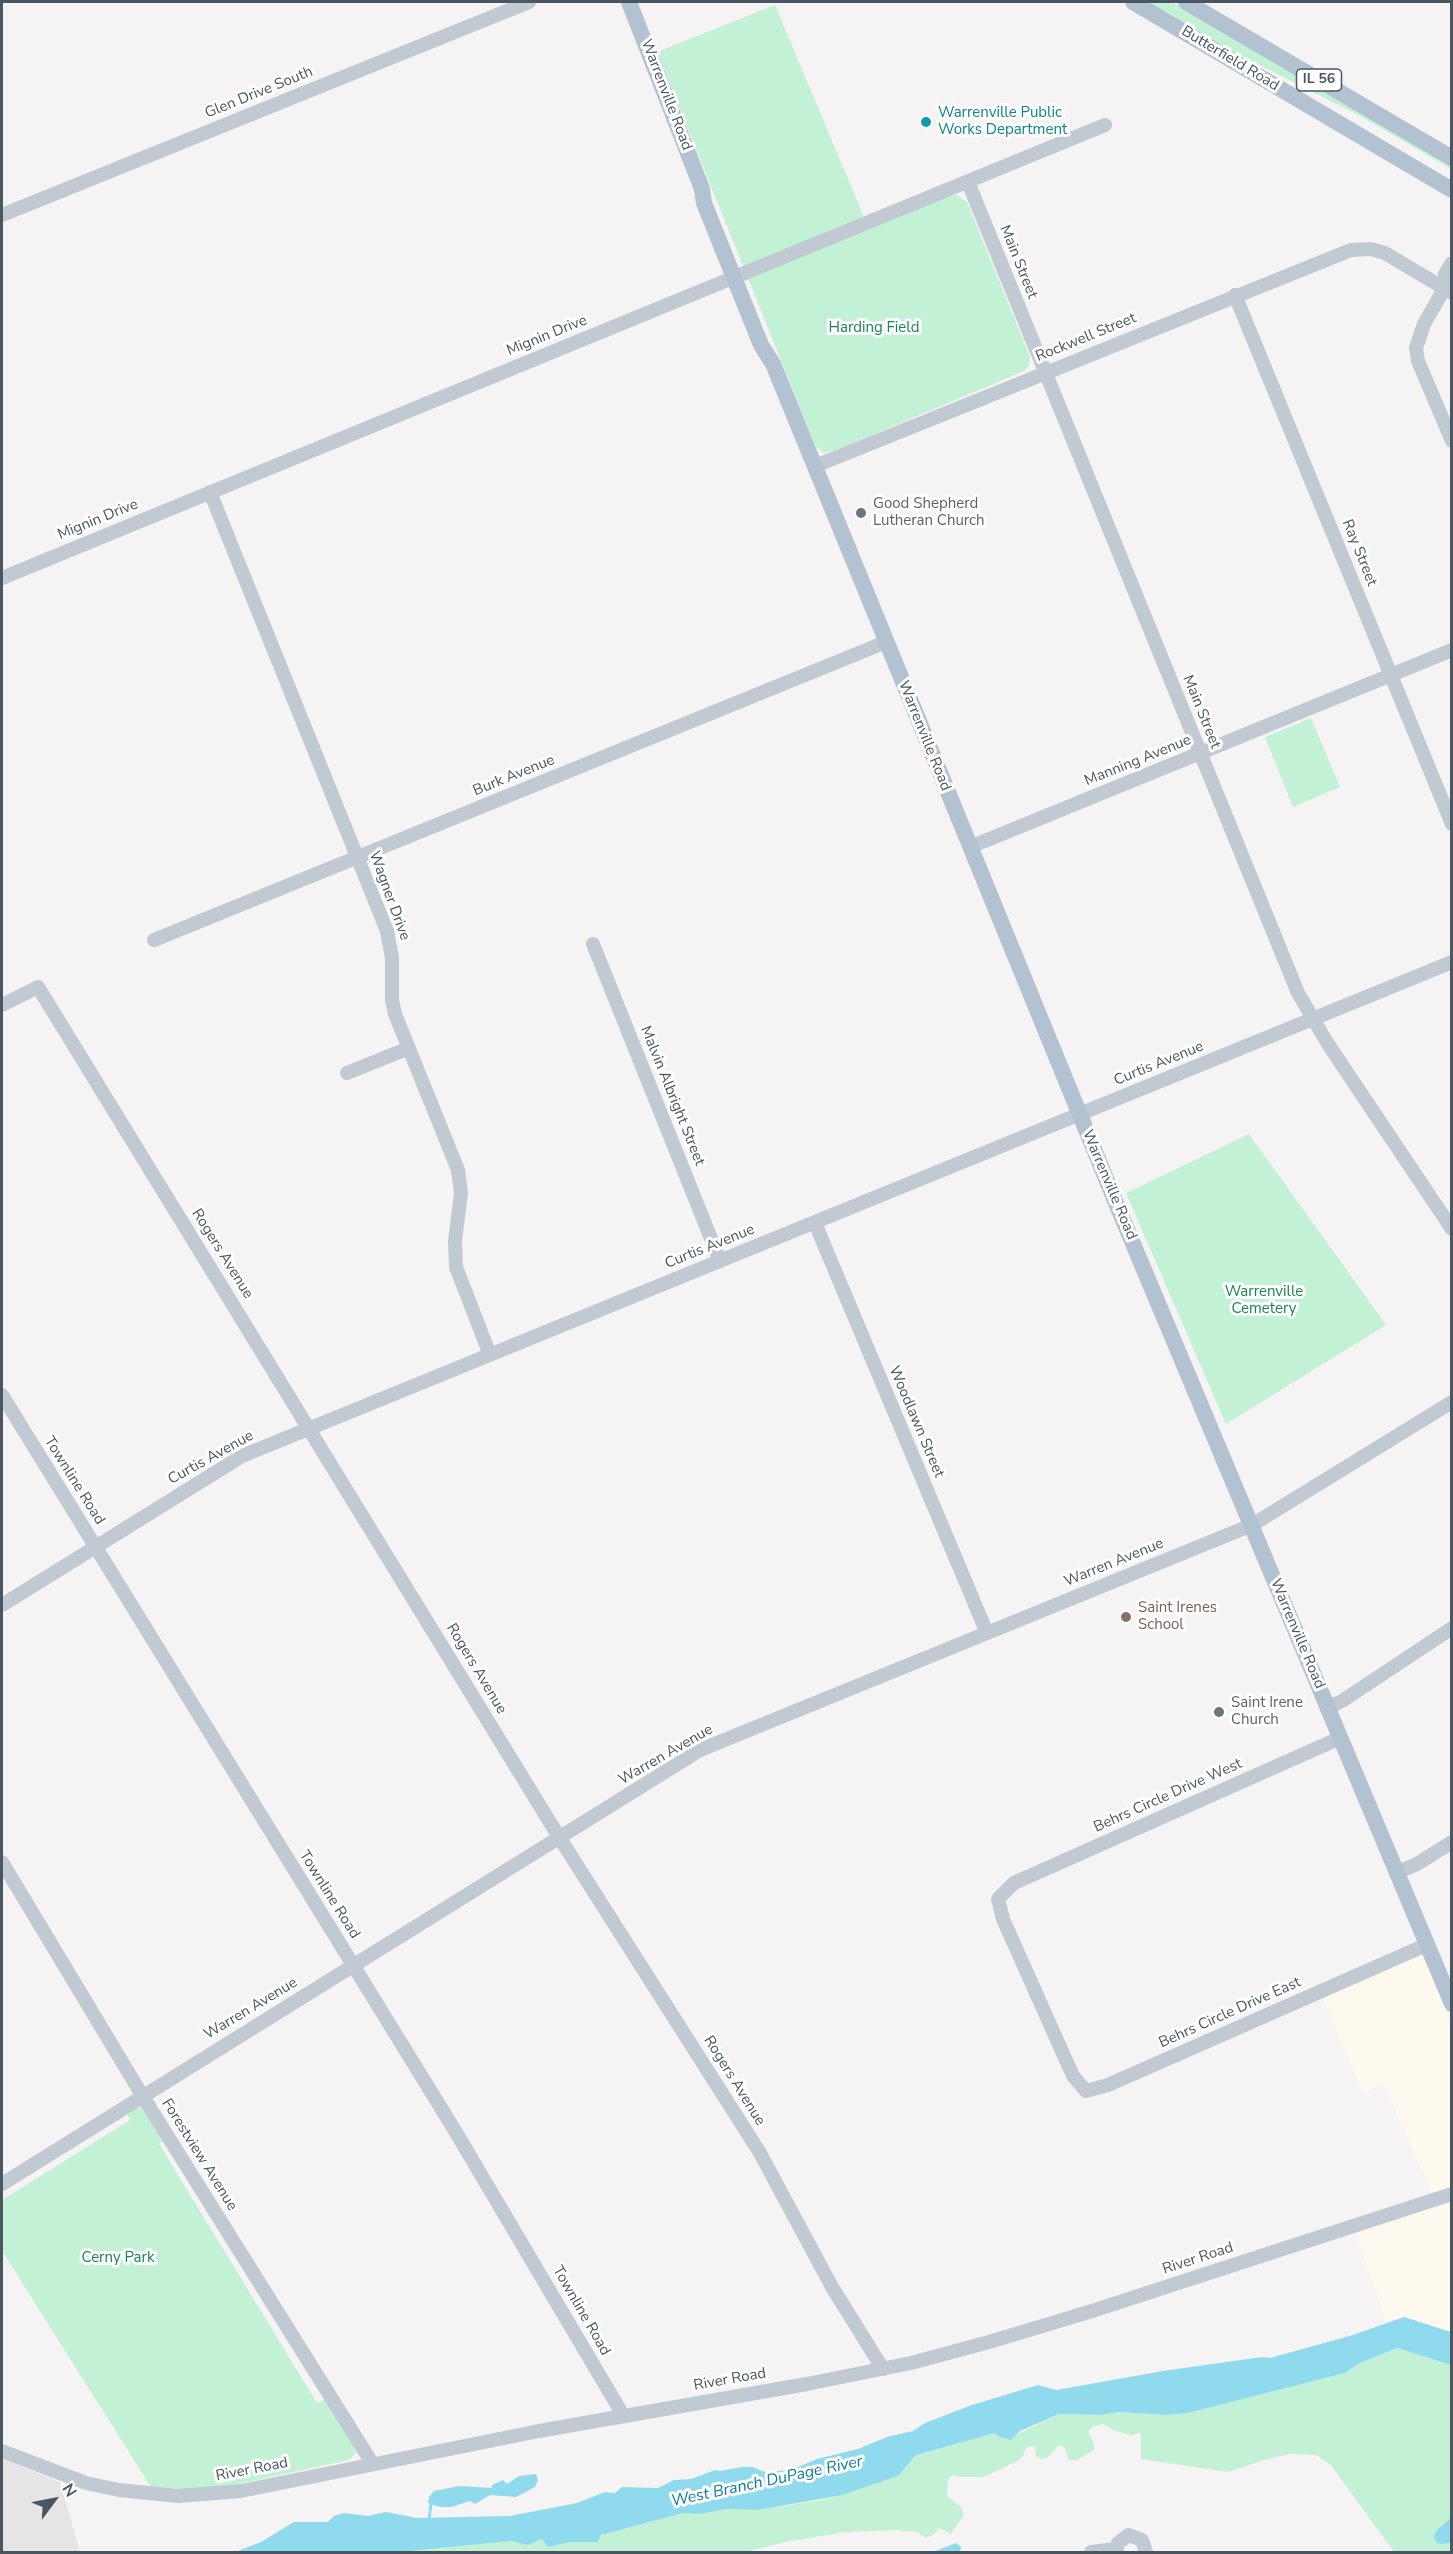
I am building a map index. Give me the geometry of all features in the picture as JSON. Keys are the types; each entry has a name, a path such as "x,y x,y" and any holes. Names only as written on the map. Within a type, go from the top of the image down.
{"main road":[{"name":"Warrenville Road","path":"629,2 702,189 711,202 738,276 770,346 773,364 970,848 1452,2004"},
{"name":"Butterfield Road","path":"1133,2 1452,190"},
{"name":"Butterfield Road","path":"1186,2 1452,158"}],"street":[{"name":"Glen Drive South","path":"2,216 529,2"},
{"name":"Mignin Drive","path":"2,578 1105,125"},
{"name":"Main Street","path":"968,182 1298,993 1452,1229"},
{"name":"Rockwell Street","path":"815,465 1351,250 1371,249 1385,253 1449,288"},
{"path":"1452,263 1445,274 1449,288 1424,324 1416,348 1418,361 1452,441"},
{"name":"Ray Street","path":"1235,295 1452,824"},
{"name":"Wagner Drive","path":"210,492 390,943 392,1000 458,1170 461,1193 454,1251 456,1267 490,1355"},
{"name":"Burk Avenue","path":"154,940 886,642"},
{"name":"Manning Avenue","path":"970,848 1452,650"},
{"name":"Malvin Albright Street","path":"593,944 720,1261"},
{"name":"Curtis Avenue","path":"2,1605 242,1456 1452,962"},
{"name":"Rogers Avenue","path":"2,1005 38,987 559,1837 760,2153 832,2287 883,2369"},
{"path":"347,1073 409,1048"},
{"name":"Woodlawn Street","path":"814,1222 987,1633"},
{"name":"Townline Road","path":"2,1395 454,2129 622,2415"},
{"name":"Warren Avenue","path":"2,2184 700,1750 1252,1525 1452,1402"},
{"path":"1328,1707 1342,1701 1452,1628"},
{"name":"Behrs Circle Drive West","path":"1064,2056 1003,1919 998,1899 1010,1886 1340,1738"},
{"path":"1396,1873 1418,1864 1452,1842"},
{"name":"Forestview Avenue","path":"2,1862 142,2095 372,2463"},
{"name":"Behrs Circle Drive East","path":"1064,2056 1073,2076 1086,2091 1108,2085 1426,1945"},
{"name":"River Road","path":"2,2451 86,2483 119,2490 167,2496 241,2491 372,2463 622,2415 883,2369 989,2342 1092,2311 1452,2194"},
{"path":"1091,2553 1116,2551 1121,2539 1134,2535 1145,2544 1146,2553"}],"shaded area":[{"path":"1421,1952 1451,2021 1451,2332 1404,2317 1386,2322 1355,2232 1437,2206 1384,2084 1363,2093 1322,1995"},
{"path":"2,2459 60,2482 80,2552 2,2552"}],"green space":[{"path":"1146,2 1172,2 1451,166 1451,169 1360,116 1220,45"},
{"name":"Harding Field","path":"775,5 869,229 949,196 957,195 967,202 1030,357 1029,366 1024,371 834,451 823,453 815,445 657,52"},
{"path":"1311,718 1340,787 1293,807 1265,737"},
{"name":"Warrenville Cemetery","path":"1249,1134 1386,1325 1226,1424 1126,1193"},
{"name":"Cerny Park","path":"139,2107 144,2109 165,2140 159,2144 317,2403 325,2399 352,2442 356,2453 349,2460 224,2487 184,2489 151,2487 2,2251 2,2200 130,2120 127,2112"},
{"path":"1397,2348 1451,2365 1451,2552 1394,2552 1331,2465 1316,2455 1291,2454 1228,2472 1141,2459 1141,2433 1130,2435 1113,2430 1104,2424 1092,2427 1088,2432 1094,2444 1094,2450 1077,2460 1069,2460 1064,2447 1059,2445 1047,2458 1042,2459 1036,2456 1035,2447 1031,2446 1026,2448 1023,2456 1017,2461 984,2477 952,2475 948,2480 947,2496 961,2507 964,2515 951,2534 939,2528 933,2535 926,2538 917,2532 897,2530 846,2532 785,2542 745,2552 390,2552 510,2541 528,2545 542,2539 545,2541 598,2542 601,2535 683,2513 700,2514 726,2509 758,2510 822,2500 898,2476 916,2455 995,2433 1014,2436 1059,2414 1101,2415 1118,2412 1166,2415 1188,2413 1345,2373 1360,2363"}],"water":[{"name":"West Branch DuPage River","path":"1404,2317 1451,2332 1451,2365 1397,2348 1360,2363 1345,2373 1188,2413 1166,2415 1118,2412 1101,2415 1059,2414 1020,2431 1011,2440 995,2433 916,2455 898,2476 842,2495 758,2510 726,2509 700,2514 683,2513 601,2535 598,2542 569,2542 548,2547 542,2539 528,2545 510,2541 399,2552 235,2552 261,2542 294,2522 328,2522 334,2516 344,2513 368,2516 386,2512 417,2518 510,2516 577,2503 605,2492 615,2493 622,2487 658,2488 674,2480 691,2479 715,2470 752,2467 765,2472 791,2470 817,2459 858,2449 887,2437 913,2431 925,2423 972,2405 1038,2385 1056,2390 1163,2371 1262,2357 1270,2358 1353,2335"},
{"path":"536,2474 538,2480 535,2487 516,2497 490,2495 475,2504 470,2501 451,2507 440,2507 428,2503 434,2491 459,2486 492,2488 492,2485 503,2480 507,2484 519,2476"},
{"path":"1451,2518 1451,2542 1437,2543 1434,2537 1436,2531"},
{"path":"956,2543 961,2547 960,2552 933,2552"}],"waterway":[{"path":"429,2520 431,2504"}],"place":[{"name":"Warrenville Public Works Department","path":"926,122"},
{"name":"Good Shepherd Lutheran Church","path":"861,513"},
{"name":"Saint Irenes School","path":"1126,1617"},
{"name":"Saint Irene Church","path":"1219,1712"}]}
